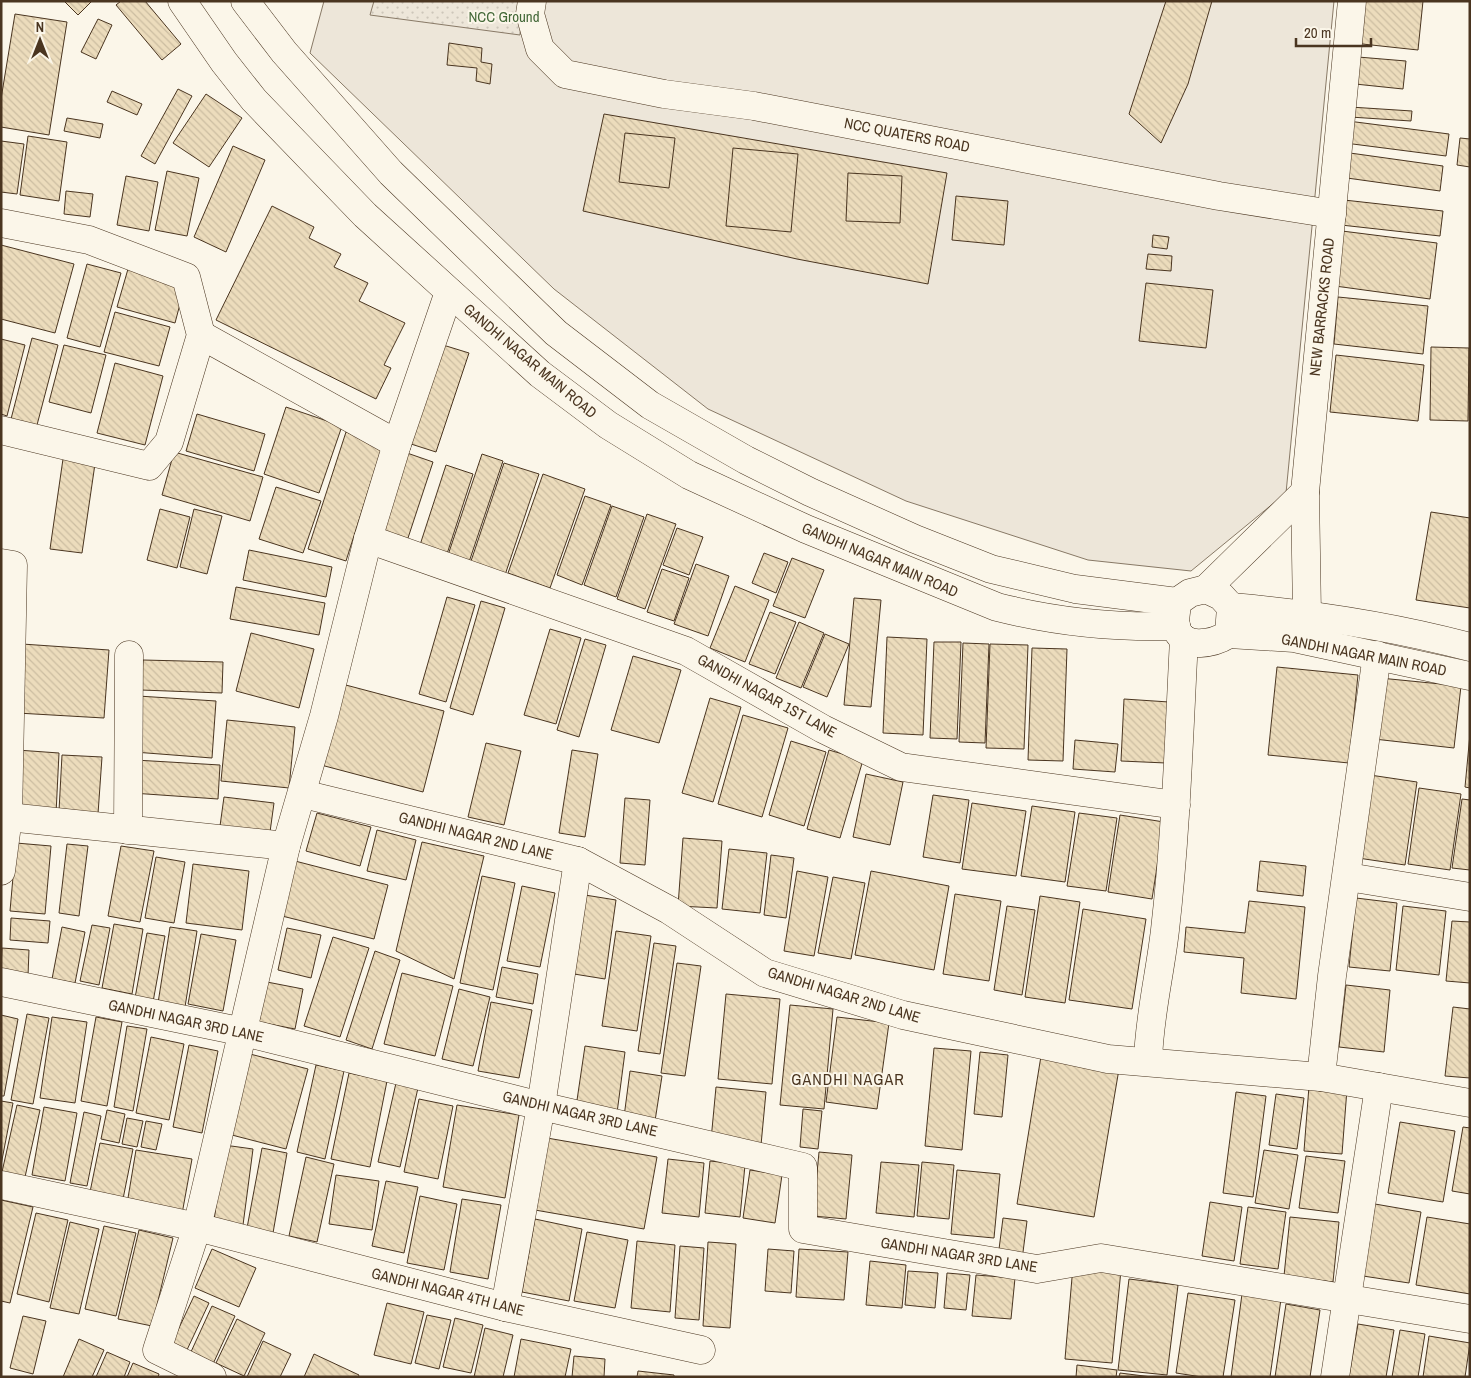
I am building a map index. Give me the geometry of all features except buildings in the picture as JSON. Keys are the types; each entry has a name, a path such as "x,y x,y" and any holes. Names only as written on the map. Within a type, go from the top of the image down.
{"street":[{"name":"GANDHI NAGAR MAIN ROAD","path":"182,1 224,62 254,100 365,215 540,374 608,425 689,475 797,525 964,595 1006,609 1075,623 1137,627 1179,622"},
{"name":"NCC QUATERS ROAD","path":"532,1 530,14 540,50 565,74 664,94 754,106 1119,175 1219,196 1332,214"},
{"name":"NEW BARRACKS ROAD","path":"1307,614 1305,492 1352,1"},
{"path":"246,2 284,52 391,172 556,334 650,404 746,460 810,492 969,561 1035,581 1075,589 1179,622 1199,644 1216,642 1228,634 1231,607 1221,596 1206,589"},
{"path":"1,223 89,240 186,277 201,335 169,442 148,466 1,430"},
{"path":"212,1377 157,1350 197,1227 286,846 303,794 368,539 397,444 449,292"},
{"path":"201,335 397,444"},
{"path":"1148,1062 1149,1030 1165,931 1176,805 1179,622 1190,593 1206,589 1305,492"},
{"name":"GANDHI NAGAR 1ST LANE","path":"368,539 686,651 823,729 901,767 1176,805"},
{"path":"1,562 13,565 5,738 8,816 1,871"},
{"name":"GANDHI NAGAR MAIN ROAD","path":"1231,607 1307,614 1428,636 1470,647"},
{"name":"GANDHI NAGAR MAIN ROAD","path":"1228,634 1294,638 1470,676"},
{"path":"128,830 129,655"},
{"path":"1321,1077 1332,976 1348,877 1376,655"},
{"name":"GANDHI NAGAR 2ND LANE","path":"303,794 578,861 669,910 765,973 903,1015 1108,1059 1321,1077 1470,1103"},
{"path":"8,816 286,846"},
{"path":"505,1307 541,1106 578,861"},
{"path":"1348,877 1470,897"},
{"name":"GANDHI NAGAR 3RD LANE","path":"1,982 244,1032 541,1106 803,1167 803,1229 1037,1269 1101,1258 1347,1298"},
{"path":"1335,1377 1378,1087"},
{"name":"GANDHI NAGAR 4TH LANE","path":"1,1184 197,1227 505,1307 701,1350"},
{"path":"1347,1298 1470,1319"}],"green space":[{"path":"324,1 1334,1 1286,493 1191,571 1088,560 906,501 708,409 554,289 310,53"},
{"name":"NCC Ground","path":"374,1 522,1 520,35 370,15"}],"district":[{"name":"GANDHI NAGAR","path":"848,1079"}]}
